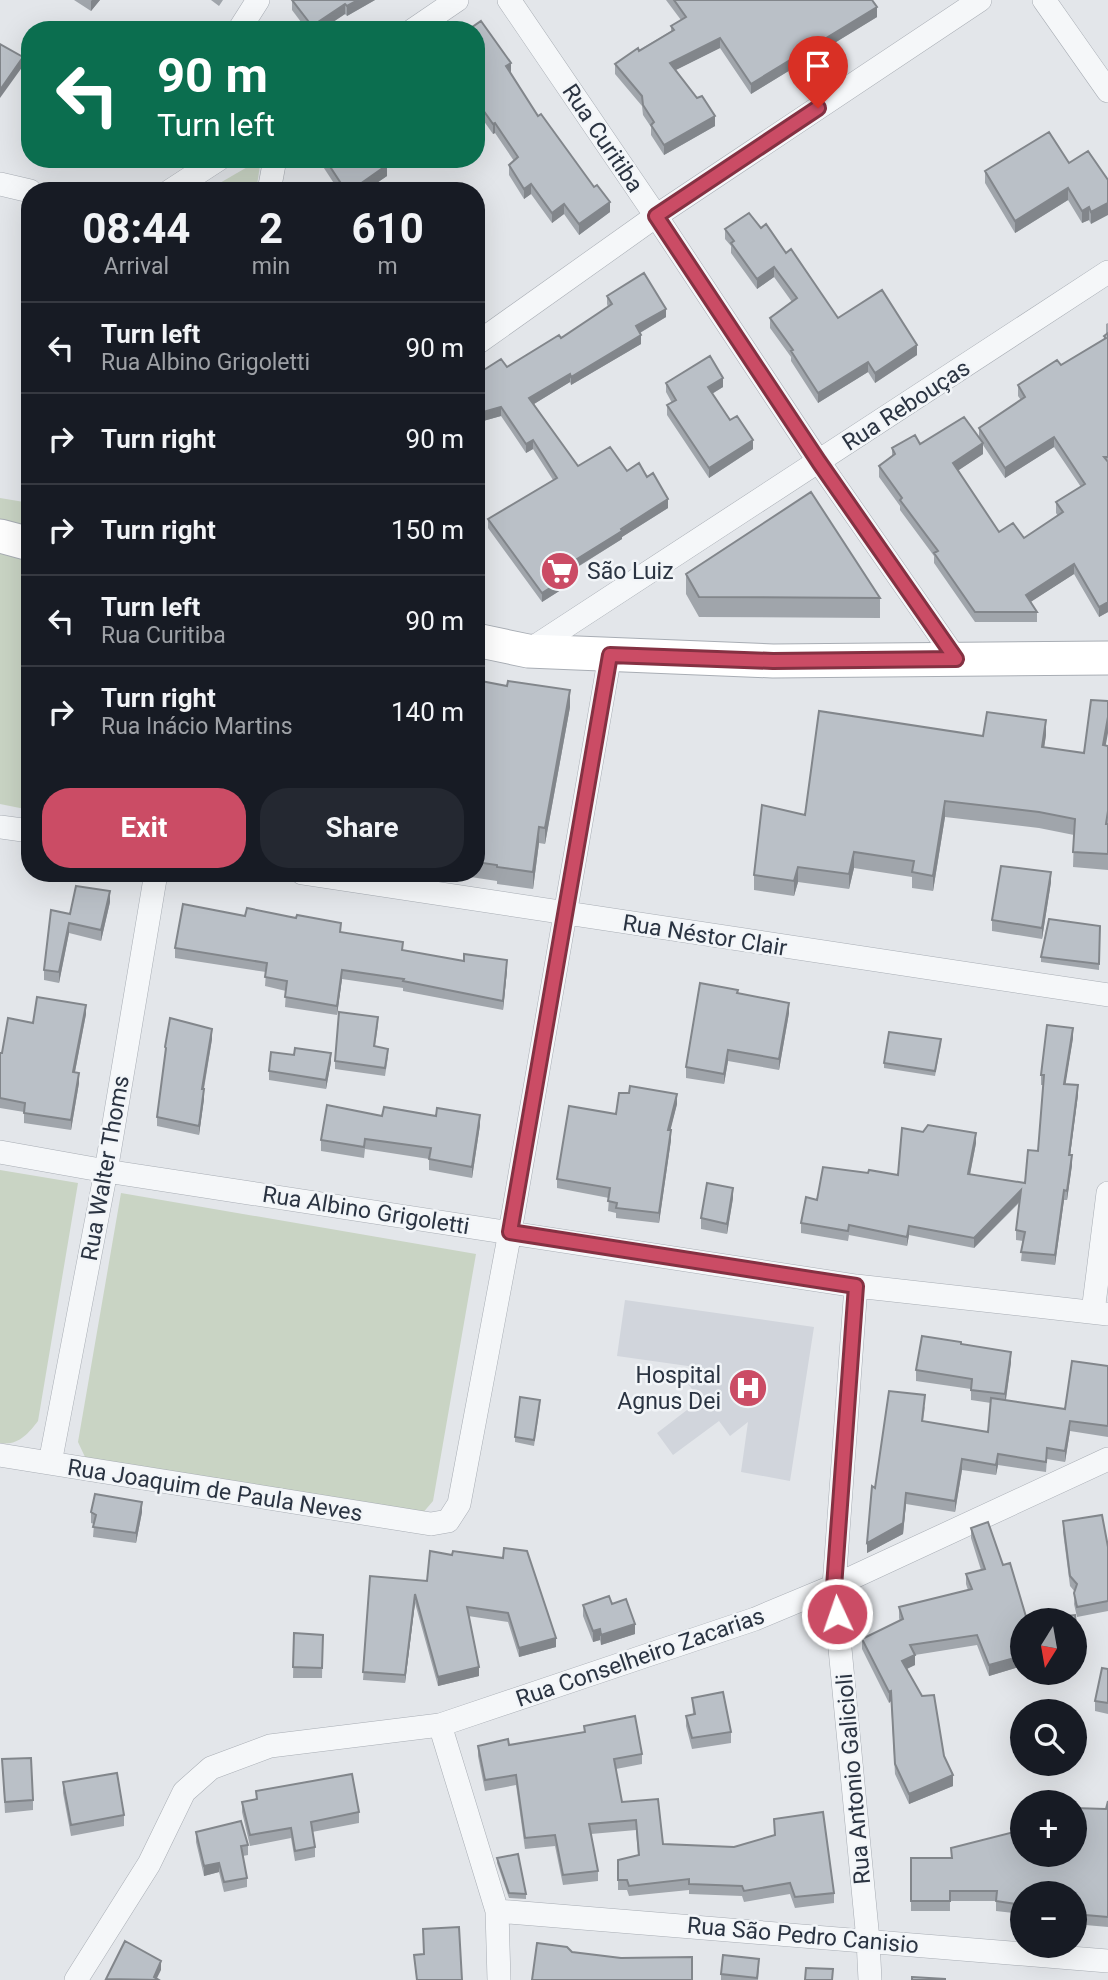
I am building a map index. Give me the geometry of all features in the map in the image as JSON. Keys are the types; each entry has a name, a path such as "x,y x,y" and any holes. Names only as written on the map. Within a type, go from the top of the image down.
{"main road":[{"path":"0,536 21,542"},
{"path":"485,642 528,651 773,661 1108,658"}],"street":[{"path":"245,21 258,0"},
{"path":"426,21 457,0"},
{"name":"Rua Curitiba","path":"509,0 819,462 956,659"},
{"path":"485,338 656,216 980,0"},
{"path":"1044,0 1108,90"},
{"path":"184,182 205,168"},
{"path":"0,184 21,189"},
{"name":"Rua Rebouças","path":"528,651 1108,272"},
{"path":"510,1232 610,655"},
{"path":"0,827 21,830"},
{"name":"Rua Walter Thoms","path":"50,1463 106,1171 154,882"},
{"name":"Rua Néstor Clair","path":"360,882 1108,995"},
{"name":"Rua Albino Grigoletti","path":"0,1152 106,1171 856,1286 1100,1313"},
{"path":"1100,1313 1108,1193"},
{"name":"Rua Joaquim de Paula Neves","path":"0,1455 431,1524 448,1521 459,1504 510,1232"},
{"name":"Rua Antonio Galicioli","path":"856,1286 834,1587 870,1980"},
{"name":"Rua Conselheiro Zacarias","path":"76,1980 149,1864 184,1792 212,1768 270,1746 440,1725 755,1619 834,1587 1108,1459"},
{"path":"440,1725 497,1911 499,1980"},
{"name":"Rua São Pedro Canisio","path":"497,1911 1108,1961"}],"shaded area":[{"name":"Hospital Agnus Dei","path":"625,1300 814,1327 790,1481 741,1472 748,1422 730,1436 719,1421 673,1455 657,1433 700,1400 683,1377 695,1367 617,1356"}],"green space":[{"path":"246,168 260,168 257,182 221,182"},
{"path":"0,498 21,502 21,808 0,804"},
{"path":"0,1170 78,1183 38,1421 22,1438 12,1443 0,1443"},
{"path":"121,1193 476,1254 433,1501 421,1515 100,1467 85,1457 78,1442"}],"building":[{"path":"292,0 358,0 347,6 345,4 320,21 308,21"},
{"path":"674,0 872,0 877,7 751,84 720,38 670,63 697,98 702,96 715,116 664,145 651,125 654,122 643,105 642,96 615,64 638,48 639,51 674,30 671,26 686,17"},
{"path":"485,27 511,63 506,66 538,116 541,114 594,187 597,185 610,202 579,224 564,204 552,213 531,184 524,189 509,165 518,157 495,123 493,124 485,113"},
{"path":"0,44 21,56 21,60 0,90"},
{"path":"1049,132 1069,163 1088,151 1108,180 1108,203 1091,212 1089,207 1082,211 1068,188 1015,221 985,171"},
{"path":"331,168 383,168 363,182 340,182"},
{"path":"749,213 761,228 766,224 786,253 791,249 838,318 882,290 917,345 875,373 868,362 818,393 791,351 793,350 770,318 797,298 774,267 757,279 731,243 734,241 725,229"},
{"path":"644,273 666,309 636,326 641,335 571,377 570,374 529,398 578,466 610,447 627,471 639,463 647,477 653,473 668,499 569,564 575,572 542,593 488,519 557,478 533,440 526,444 501,407 485,411 485,369 501,359 507,367 559,335 561,338 612,304 607,296"},
{"path":"1108,333 1108,457 1104,457 1108,462 1108,602 1099,607 1074,564 1026,595 1037,612 975,612 934,553 938,551 900,500 902,498 879,466 895,454 892,448 915,435 920,444 964,417 983,443 953,463 999,532 1013,523 1024,538 1063,512 1056,502 1085,484 1054,437 1005,468 979,428 1025,397 1018,385 1057,360 1061,365 1106,338 1104,336"},
{"path":"710,356 723,378 708,387 730,420 737,416 753,440 709,468 667,405 676,400 666,383"},
{"path":"811,492 880,598 699,597 686,574"},
{"path":"508,681 570,690 545,828 539,827 533,872 485,863 485,682 507,686"},
{"path":"1091,700 1108,701 1103,745 1108,746 1108,854 1073,852 1075,819 945,801 933,876 912,872 914,861 854,852 849,874 798,867 794,881 754,875 762,805 805,815 819,711 983,736 987,712 1046,720 1042,747 1084,753"},
{"path":"1001,866 1051,872 1042,928 992,920"},
{"path":"76,886 110,891 101,930 69,923 59,972 44,970 51,910 70,914"},
{"path":"183,904 245,916 247,908 296,918 297,915 341,923 340,932 403,942 402,950 464,961 464,954 507,960 503,1001 403,981 404,979 342,970 337,1006 285,997 287,981 265,977 267,963 175,948"},
{"path":"1049,919 1100,926 1099,964 1041,957"},
{"path":"700,983 789,1003 779,1059 728,1050 724,1074 686,1067"},
{"path":"37,997 86,1005 73,1072 79,1073 71,1120 24,1113 25,1103 0,1098 0,1053 8,1018 33,1023"},
{"path":"339,1012 378,1017 374,1046 388,1049 385,1068 335,1061"},
{"path":"170,1018 212,1029 199,1126 157,1117"},
{"path":"1047,1025 1073,1028 1064,1084 1078,1085 1069,1155 1072,1155 1055,1255 1021,1252 1025,1232 1016,1230 1021,1190 974,1238 909,1226 907,1237 849,1225 848,1231 801,1223 806,1197 817,1200 823,1167 898,1175 902,1128 923,1132 928,1125 976,1133 968,1174 1025,1183 1028,1150 1038,1151 1044,1075 1041,1075"},
{"path":"889,1032 941,1039 935,1071 884,1063"},
{"path":"295,1048 331,1053 326,1080 269,1071 271,1052 294,1055"},
{"path":"630,1086 677,1094 668,1130 671,1130 659,1213 616,1208 617,1203 608,1201 610,1188 557,1179 569,1106 616,1114 619,1093 629,1093"},
{"path":"327,1105 382,1116 384,1107 436,1116 437,1108 480,1115 472,1167 429,1159 431,1148 365,1139 364,1147 321,1140"},
{"path":"707,1183 733,1188 727,1224 701,1218"},
{"path":"922,1336 1011,1352 1005,1394 971,1390 972,1379 916,1370"},
{"path":"1072,1361 1108,1366 1108,1426 1070,1421 1065,1451 1047,1448 1046,1462 998,1454 996,1465 962,1459 955,1501 906,1493 903,1523 867,1543 872,1486 875,1488 889,1391 925,1395 922,1421 988,1432 991,1398 1065,1409"},
{"path":"520,1397 540,1400 534,1440 515,1437"},
{"path":"95,1494 142,1502 136,1533 93,1527 96,1515 91,1512"},
{"path":"1102,1515 1108,1547 1108,1601 1077,1607 1074,1593 1077,1584 1070,1576 1063,1521"},
{"path":"988,1522 1003,1565 1010,1563 1023,1608 1010,1608 1010,1659 989,1665 977,1635 910,1645 915,1655 902,1661 922,1696 934,1695 944,1756 953,1775 909,1794 895,1764 891,1691 889,1692 862,1639 903,1619 899,1607 972,1589 966,1574 985,1569 971,1528"},
{"path":"504,1548 527,1551 556,1638 519,1648 508,1613 467,1607 479,1667 438,1677 415,1594 405,1675 363,1672 370,1576 427,1581 430,1551 452,1555 453,1551 503,1558"},
{"path":"609,1596 612,1604 626,1599 635,1624 601,1635 600,1629 593,1631 583,1605"},
{"path":"294,1633 323,1635 322,1668 293,1667"},
{"path":"1102,1668 1108,1669 1108,1703 1095,1701"},
{"path":"723,1692 731,1732 692,1738 686,1716 695,1714 692,1698"},
{"path":"635,1716 642,1754 614,1759 622,1802 658,1799 663,1844 734,1847 775,1835 774,1819 823,1812 834,1893 795,1897 790,1883 744,1891 742,1886 689,1884 689,1879 629,1886 627,1880 618,1880 618,1860 639,1855 636,1820 589,1824 598,1871 563,1875 555,1835 525,1838 516,1775 485,1780 478,1746 508,1739 509,1745 585,1732 584,1726"},
{"path":"31,1758 33,1800 5,1802 2,1759"},
{"path":"117,1773 124,1815 71,1825 63,1782"},
{"path":"352,1774 359,1812 311,1822 315,1847 295,1851 291,1828 250,1835 242,1802 257,1799 256,1791"},
{"path":"1108,1801 1108,1917 1087,1915 1087,1881 1010,1881 1010,1903 996,1901 997,1891 950,1891 950,1901 911,1901 911,1858 952,1858 951,1848 1010,1833 1010,1867 1087,1867 1087,1808 1106,1809"},
{"path":"241,1821 248,1845 241,1846 247,1878 224,1882 219,1863 204,1866 196,1832"},
{"path":"518,1854 526,1894 509,1893 497,1858"},
{"path":"459,1927 462,1980 417,1980 414,1955 424,1954 423,1929"},
{"path":"125,1941 161,1961 154,1977 159,1980 106,1979"},
{"path":"537,1943 567,1947 572,1952 621,1958 692,1957 692,1980 532,1980"},
{"path":"723,1955 759,1959 757,1978 721,1974"},
{"path":"806,1968 833,1969 832,1980 805,1980"},
{"path":"912,1977 945,1979 945,1980 912,1980"}],"place":[{"name":"São Luiz","path":"560,571"},
{"name":"Hospital Agnus Dei","path":"748,1388"}],"route":[{"path":"818,108 656,216 819,462 956,659 773,661 610,655 510,1232 856,1286 834,1587 837,1614"}]}
